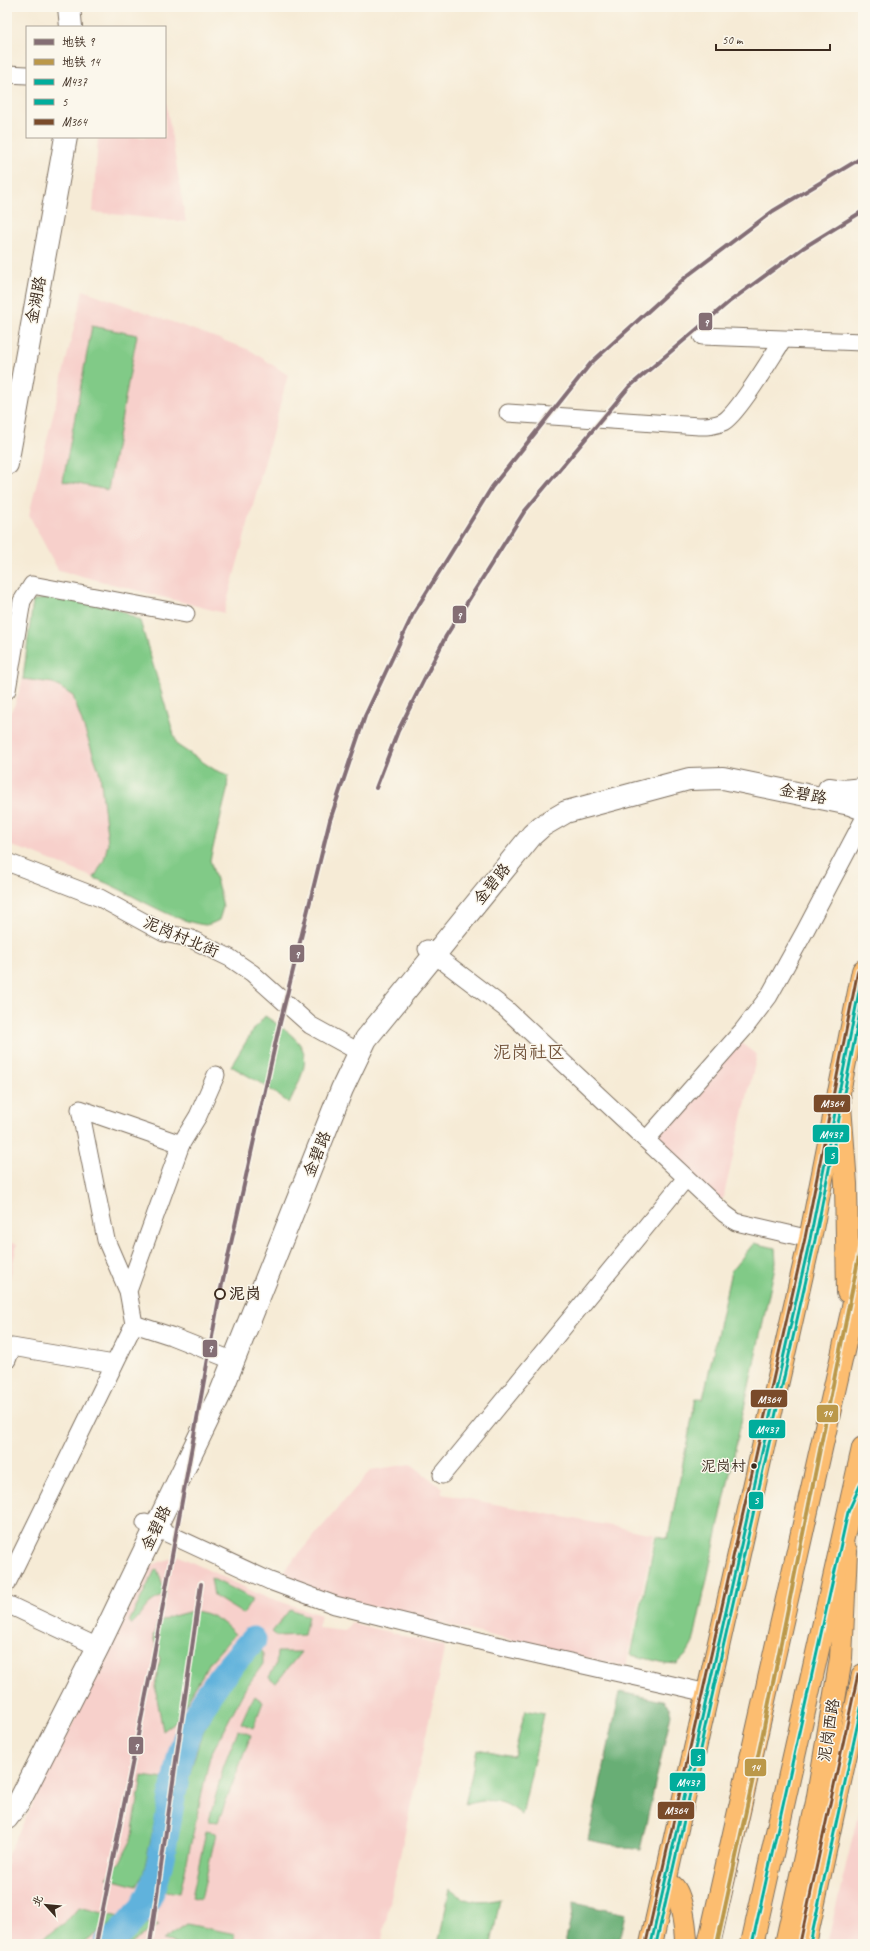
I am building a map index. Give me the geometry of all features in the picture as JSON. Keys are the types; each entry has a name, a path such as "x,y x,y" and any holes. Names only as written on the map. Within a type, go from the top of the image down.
{"main road":[{"path":"651,1944 810,1238 863,971"},
{"path":"839,1093 846,1184 849,1320"},
{"path":"709,1944 863,1263"},
{"path":"755,1934 863,1448"},
{"path":"848,1512 863,1479"},
{"name":"泥岗西路","path":"786,1944 817,1802 841,1658 848,1512"},
{"path":"805,1944 863,1675"},
{"path":"665,1882 674,1887 678,1898 685,1922 686,1944"}],"street":[{"path":"69,7 71,26"},
{"path":"7,74 26,75"},
{"name":"金湖路","path":"7,464 66,138"},
{"path":"702,336 863,342"},
{"path":"508,413 699,426 712,425 724,421 735,411 783,340"},
{"path":"7,690 22,601 32,585 186,614"},
{"name":"金碧路","path":"7,1818 20,1800 92,1644 229,1359 342,1089 355,1050 366,1039 528,827 541,815 555,806 669,773 688,770 724,769 844,791 863,789"},
{"name":"金碧路","path":"431,952 532,835 542,826 566,812 689,779 723,778 850,804 863,809"},
{"path":"646,1140 743,1030 769,996 863,821"},
{"name":"泥岗村北街","path":"7,862 100,898 164,933 189,938 230,958 252,973 305,1021 355,1050"},
{"path":"431,952 506,1009 725,1214 736,1222 810,1238"},
{"path":"128,1291 181,1144 198,1116 216,1075"},
{"path":"7,1583 134,1324 128,1291 106,1240 80,1109 181,1144"},
{"path":"442,1475 686,1178"},
{"path":"134,1324 171,1336 229,1359"},
{"path":"7,1360 12,1347 114,1364"},
{"path":"150,1525 270,1581 334,1605 504,1648 708,1693"},
{"path":"7,1604 92,1644"},
{"name":"金碧路","path":"7,1793 92,1644"}],"shaded area":[{"path":"166,102 186,222 93,212 98,138 166,138"},
{"path":"83,290 250,350 288,375 224,613 58,570 29,515"},
{"path":"23,679 53,683 73,696 100,773 106,816 108,843 104,860 94,878 28,851 7,845 7,718 15,704"},
{"path":"734,1038 757,1055 723,1199 708,1198 645,1145"},
{"path":"7,1242 17,1244 7,1291"},
{"path":"411,1464 442,1488 442,1494 654,1534 626,1667 352,1603 313,1590 282,1573 371,1470"},
{"path":"179,1556 258,1594 321,1615 318,1628 344,1631 352,1623 445,1646 381,1944 7,1944 7,1856 151,1565"},
{"path":"863,1794 863,1944 827,1944"}],"green space":[{"path":"92,326 137,335 108,490 63,481"},
{"path":"55,596 114,607 140,621 177,745 215,770 228,775 227,791 210,860 223,907 219,920 205,925 191,922 163,911 94,878 104,860 108,843 100,774 73,696 53,683 23,679 33,601"},
{"path":"265,1016 292,1035 304,1052 305,1062 302,1073 289,1103 264,1085 231,1066 254,1029"},
{"path":"754,1243 775,1248 776,1262 693,1643 686,1655 677,1664 665,1663 631,1655 656,1536 668,1538 696,1398 703,1399 731,1271"},
{"path":"157,1569 166,1595 149,1604 131,1625 129,1622 155,1570"},
{"path":"211,1578 253,1599 243,1614 214,1596"},
{"path":"290,1609 308,1616 304,1635 277,1636 272,1632"},
{"path":"192,1611 211,1615 235,1634 210,1662 175,1722 163,1731 155,1687 160,1659 153,1636 158,1623 170,1617"},
{"path":"258,1648 263,1652 263,1664 245,1689 210,1756 180,1893 165,1891 188,1781 203,1732 223,1694"},
{"path":"277,1652 301,1652 276,1683 269,1677 276,1665"},
{"path":"620,1692 663,1701 669,1707 671,1714 640,1850 588,1840"},
{"path":"255,1696 263,1702 253,1728 241,1723 250,1703"},
{"path":"525,1710 544,1714 522,1815 508,1805 495,1801 481,1801 465,1805 477,1749 514,1756"},
{"path":"238,1730 251,1735 218,1822 209,1821 223,1768"},
{"path":"142,1776 164,1779 143,1875 137,1886 107,1878 120,1862 131,1841"},
{"path":"206,1831 216,1833 201,1899 192,1897"},
{"path":"450,1889 467,1900 486,1902 500,1899 491,1944 438,1944"},
{"path":"574,1903 626,1914 619,1944 565,1944"},
{"path":"79,1907 119,1917 83,1944 34,1944 66,1922"},
{"path":"143,1923 159,1925 130,1944 119,1944"},
{"path":"187,1924 235,1934 233,1944 179,1944 163,1940"}],"waterway":[{"path":"107,1944 117,1936 139,1912 151,1893 158,1870 181,1754 193,1722 210,1692 230,1665 253,1640"}],"metro line":[{"name":"9","path":"96,1944 152,1665 220,1293 279,1027 330,820 365,716 413,614 492,487 591,363 687,276 773,211 863,157"},
{"name":"9","path":"376,788 398,731 446,636 524,512 629,387 729,302 803,248 863,211"},
{"name":"14","path":"717,1944 761,1742 863,1236"},
{"name":"9","path":"150,1944 201,1584"}],"transit line":[{"name":"M364","path":"646,1943 805,1238 858,970"},
{"name":"M437","path":"651,1944 810,1239 863,971"},
{"name":"5","path":"656,1944 815,1240 863,997"},
{"name":"M437","path":"752,1944 848,1512 863,1479"},
{"name":"M364","path":"800,1943 858,1674"},
{"name":"5","path":"810,1944 863,1699"}],"place":[{"name":"泥岗","path":"220,1294"},
{"name":"泥岗村","path":"754,1466"}],"district":[{"name":"泥岗社区","path":"529,1052"}]}
